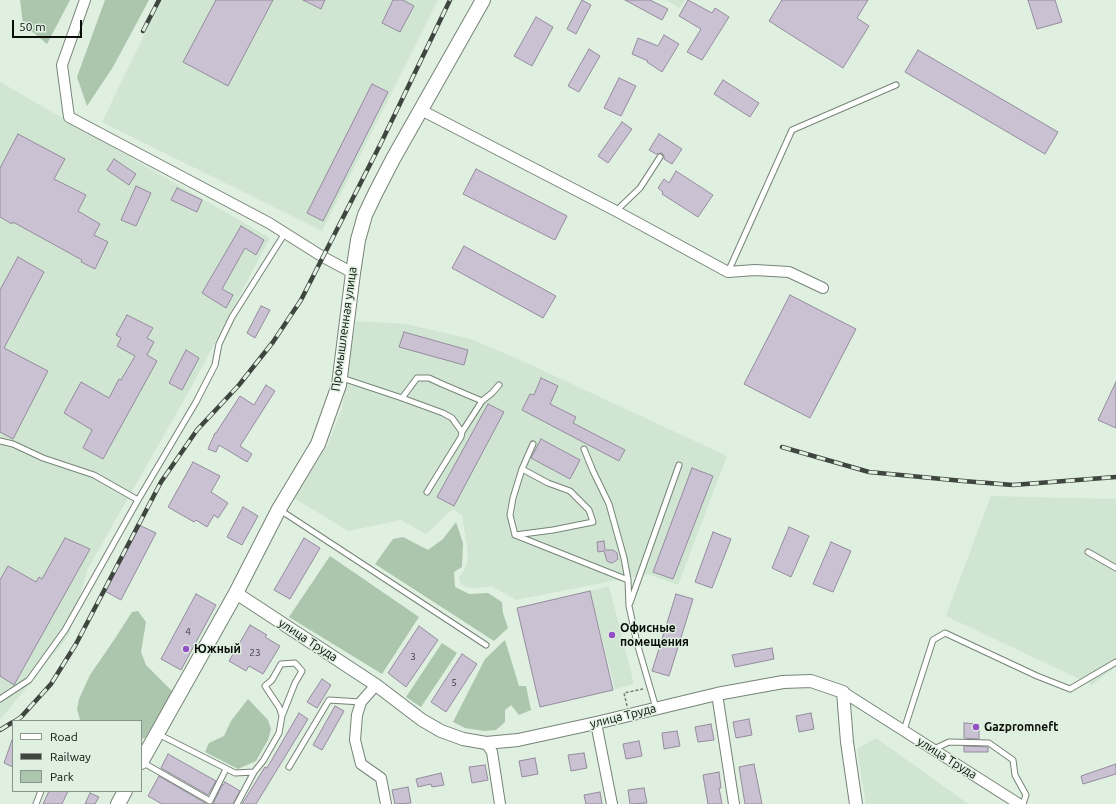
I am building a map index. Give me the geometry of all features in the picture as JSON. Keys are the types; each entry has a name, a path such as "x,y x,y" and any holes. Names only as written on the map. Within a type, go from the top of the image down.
{"main road":[{"name":"Промышленная улица","path":"142,759 236,593 279,510 318,444 339,385 358,240 366,215 374,194 483,0"},
{"path":"118,804 124,792"}],"street":[{"path":"85,0 62,65 69,117 269,223 323,257 353,273"},
{"path":"421,110 616,211 728,272 755,270 789,272 823,288"},
{"name":"улица Труда","path":"236,593 376,685 422,720 441,731 463,739 486,743 518,740 717,694 784,682 812,681 844,692 1019,804"},
{"path":"376,685 361,702 357,715 355,740 362,764 381,778 386,804"},
{"path":"844,692 847,742 856,804"},
{"path":"717,694 734,804"},
{"path":"596,723 612,804"},
{"path":"486,743 492,752 500,804"}],"lane":[{"path":"728,272 792,130 896,85"},
{"path":"616,211 640,188 660,157"},
{"path":"0,698 29,680 65,630 138,500 199,396 215,365 219,344 232,317 285,233"},
{"path":"340,377 442,413 452,418 462,432"},
{"path":"402,398 417,378 430,378 482,401"},
{"path":"427,492 482,401 499,385"},
{"path":"0,441 13,444 43,458 94,475 138,500"},
{"path":"515,535 510,515 513,498 532,444"},
{"path":"584,449 609,504 624,558 628,580 629,606 637,643 656,708"},
{"path":"629,606 680,465"},
{"path":"515,535 553,530 593,522 590,510 570,491 548,483 522,469"},
{"path":"279,510 486,645"},
{"path":"515,535 628,580"},
{"path":"1088,552 1116,568"},
{"path":"904,730 933,640 945,633 1037,676 1070,689 1116,662"},
{"path":"237,804 254,772 263,761 279,733 282,716 295,683 302,671 295,663 280,664 272,680 265,686 279,707 282,716"},
{"path":"289,767 330,700 361,702"},
{"path":"157,733 235,774 254,772"},
{"path":"934,750 949,742 989,743 1013,760 1015,775 1026,795 1023,804"},
{"path":"142,762 209,802 226,769"},
{"path":"36,804 41,792"}],"path":[{"path":"624,696 627,703"}],"shaded area":[{"path":"161,0 438,0 322,231 102,122"},
{"path":"666,0 685,0 679,8"},
{"path":"0,82 270,238 192,386 87,570 69,635 0,720"},
{"path":"356,321 406,324 471,339 518,359 727,456 678,585 648,574 516,600 492,586 478,588 466,587 460,583 459,577 464,571 468,559 467,545 462,515 453,509 426,534 401,520 348,531 294,498 328,444 342,408"},
{"path":"991,496 1116,499 1116,667 1092,685 946,616"},
{"path":"609,586 634,684 615,689 590,591"},
{"path":"876,738 970,804 866,804 857,749"}],"green space":[{"path":"20,0 70,0 47,44 23,24"},
{"path":"105,0 149,0 113,67 87,106 77,77"},
{"path":"456,522 463,543 462,567 454,572 455,587 469,594 488,593 502,602 503,613 508,628 494,641 375,564 393,539 403,537 428,550 443,539"},
{"path":"330,556 419,617 382,674 289,617"},
{"path":"138,611 146,622 141,652 146,665 173,692 145,738 142,739 142,720 80,720 77,709 79,699 90,675 132,612"},
{"path":"505,640 519,686 526,686 531,710 519,715 511,705 505,710 505,722 496,730 484,731 465,728 453,722 485,659"},
{"path":"442,643 457,653 421,707 406,697"},
{"path":"248,699 268,720 271,729 268,740 256,761 238,769 205,752 209,743 224,736 231,721"}],"building":[{"path":"216,0 273,0 228,86 183,62"},
{"path":"303,0 325,0 321,9"},
{"path":"393,0 403,0 414,6 400,32 382,23"},
{"path":"582,0 591,5 576,34 567,29"},
{"path":"625,0 650,0 668,9 662,20"},
{"path":"688,0 712,13 715,8 729,17 702,60 687,52 701,29 679,16"},
{"path":"782,0 868,0 857,18 869,26 843,68 769,21"},
{"path":"1028,0 1055,0 1062,22 1037,29"},
{"path":"536,17 553,27 532,66 514,56"},
{"path":"664,35 679,44 662,72 647,62 648,61 632,54 638,38 658,46"},
{"path":"589,49 600,56 579,92 568,86"},
{"path":"918,50 1058,132 1045,154 905,72"},
{"path":"619,78 636,86 621,116 604,108"},
{"path":"723,80 759,103 750,117 714,94"},
{"path":"372,84 388,92 323,221 307,213"},
{"path":"622,122 632,129 608,163 598,156"},
{"path":"18,134 65,159 54,179 86,195 78,211 100,224 94,235 108,242 95,269 81,262 82,260 13,222 12,224 0,217 0,168"},
{"path":"659,134 682,149 672,164 664,159 662,153 656,154 649,150"},
{"path":"114,159 136,174 129,185 107,170"},
{"path":"476,169 567,216 555,240 463,194"},
{"path":"676,171 713,195 698,217 662,194 663,192 658,188 664,179 669,183"},
{"path":"136,186 151,193 136,226 121,220"},
{"path":"177,188 202,200 197,212 171,200"},
{"path":"241,226 264,240 256,255 245,248 222,289 233,295 226,308 202,293"},
{"path":"464,246 556,296 543,318 452,268"},
{"path":"18,257 44,272 4,348 48,371 13,439 0,432 0,290"},
{"path":"790,295 856,329 810,418 744,384"},
{"path":"261,306 270,310 255,338 247,333"},
{"path":"127,315 153,328 147,338 154,342 147,355 157,361 103,459 83,448 92,430 64,413 81,382 109,398 119,379 121,380 135,356 117,346 121,338 116,335"},
{"path":"404,332 468,350 464,365 399,347"},
{"path":"186,350 199,358 182,390 169,383"},
{"path":"541,378 558,386 550,404 576,417 573,423 625,450 619,461 522,410 530,394 534,395"},
{"path":"1116,382 1116,428 1098,420"},
{"path":"266,385 275,391 240,446 252,454 247,462 219,445 216,452 208,449 215,433 240,396 254,405"},
{"path":"488,404 504,412 454,506 437,497"},
{"path":"541,439 580,460 570,479 531,458"},
{"path":"193,462 220,476 211,492 228,503 218,518 214,515 207,527 196,520 194,522 168,507"},
{"path":"692,468 713,476 673,579 653,572"},
{"path":"243,507 258,516 242,545 227,537"},
{"path":"137,524 156,533 121,600 103,590"},
{"path":"789,527 809,536 791,577 772,568"},
{"path":"713,532 731,539 712,588 695,582"},
{"path":"65,538 90,549 14,685 0,676 0,580 8,566 36,582 39,577 42,579"},
{"path":"304,538 320,548 290,599 274,590"},
{"path":"604,541 605,550 613,550 617,553 618,559 614,562 611,563 607,561 604,551 598,552 597,542"},
{"path":"831,542 851,551 833,592 813,584"},
{"path":"590,591 613,690 540,707 517,608"},
{"path":"196,594 216,605 181,670 161,659"},
{"path":"676,594 693,599 669,676 652,671"},
{"path":"250,625 267,635 265,637 280,646 263,674 249,666 246,671 229,661"},
{"path":"419,626 438,640 406,687 388,673"},
{"path":"772,648 774,659 735,667 732,655"},
{"path":"462,654 477,664 446,712 431,702"},
{"path":"322,679 331,685 317,708 307,702"},
{"path":"335,706 344,711 322,750 313,745"},
{"path":"299,713 308,719 256,804 242,804 265,767 267,768"},
{"path":"811,713 814,729 799,732 796,716"},
{"path":"749,719 752,735 736,738 733,722"},
{"path":"964,723 979,724 979,739 964,738"},
{"path":"711,724 714,740 698,742 695,727"},
{"path":"677,731 680,746 664,749 662,733"},
{"path":"12,740 12,767 4,763"},
{"path":"639,741 642,756 626,759 623,744"},
{"path":"964,746 988,747 988,752 964,752"},
{"path":"584,753 587,768 571,771 568,755"},
{"path":"168,754 216,781 208,795 161,768"},
{"path":"535,758 538,774 522,777 519,761"},
{"path":"754,764 762,804 745,804 739,767"},
{"path":"1116,764 1116,774 1083,784 1081,776"},
{"path":"485,765 488,780 472,783 469,767"},
{"path":"719,772 721,788 719,788 722,804 708,804 703,775"},
{"path":"441,773 444,785 432,787 431,784 418,787 416,779"},
{"path":"159,776 207,804 162,804 148,796"},
{"path":"225,782 240,791 233,804 213,804 222,785"},
{"path":"408,787 411,803 395,804 392,790"},
{"path":"644,788 647,803 630,804 628,790"},
{"path":"49,792 68,792 62,804 43,804"},
{"path":"600,792 602,804 586,804 584,795"},
{"path":"90,793 99,797 95,804 85,804"}],"railway":[{"path":"143,31 159,0"},
{"path":"16,720 51,684 76,644 161,482 197,430 239,385 273,342 301,300 381,143 450,0"},
{"path":"782,447 869,472 963,481 1013,485 1116,477"},
{"path":"0,730 12,723"}],"place":[{"name":"Офисные помещения","path":"612,635"},
{"name":"Южный","path":"186,649"},
{"name":"Gazpromneft","path":"976,727"}]}
